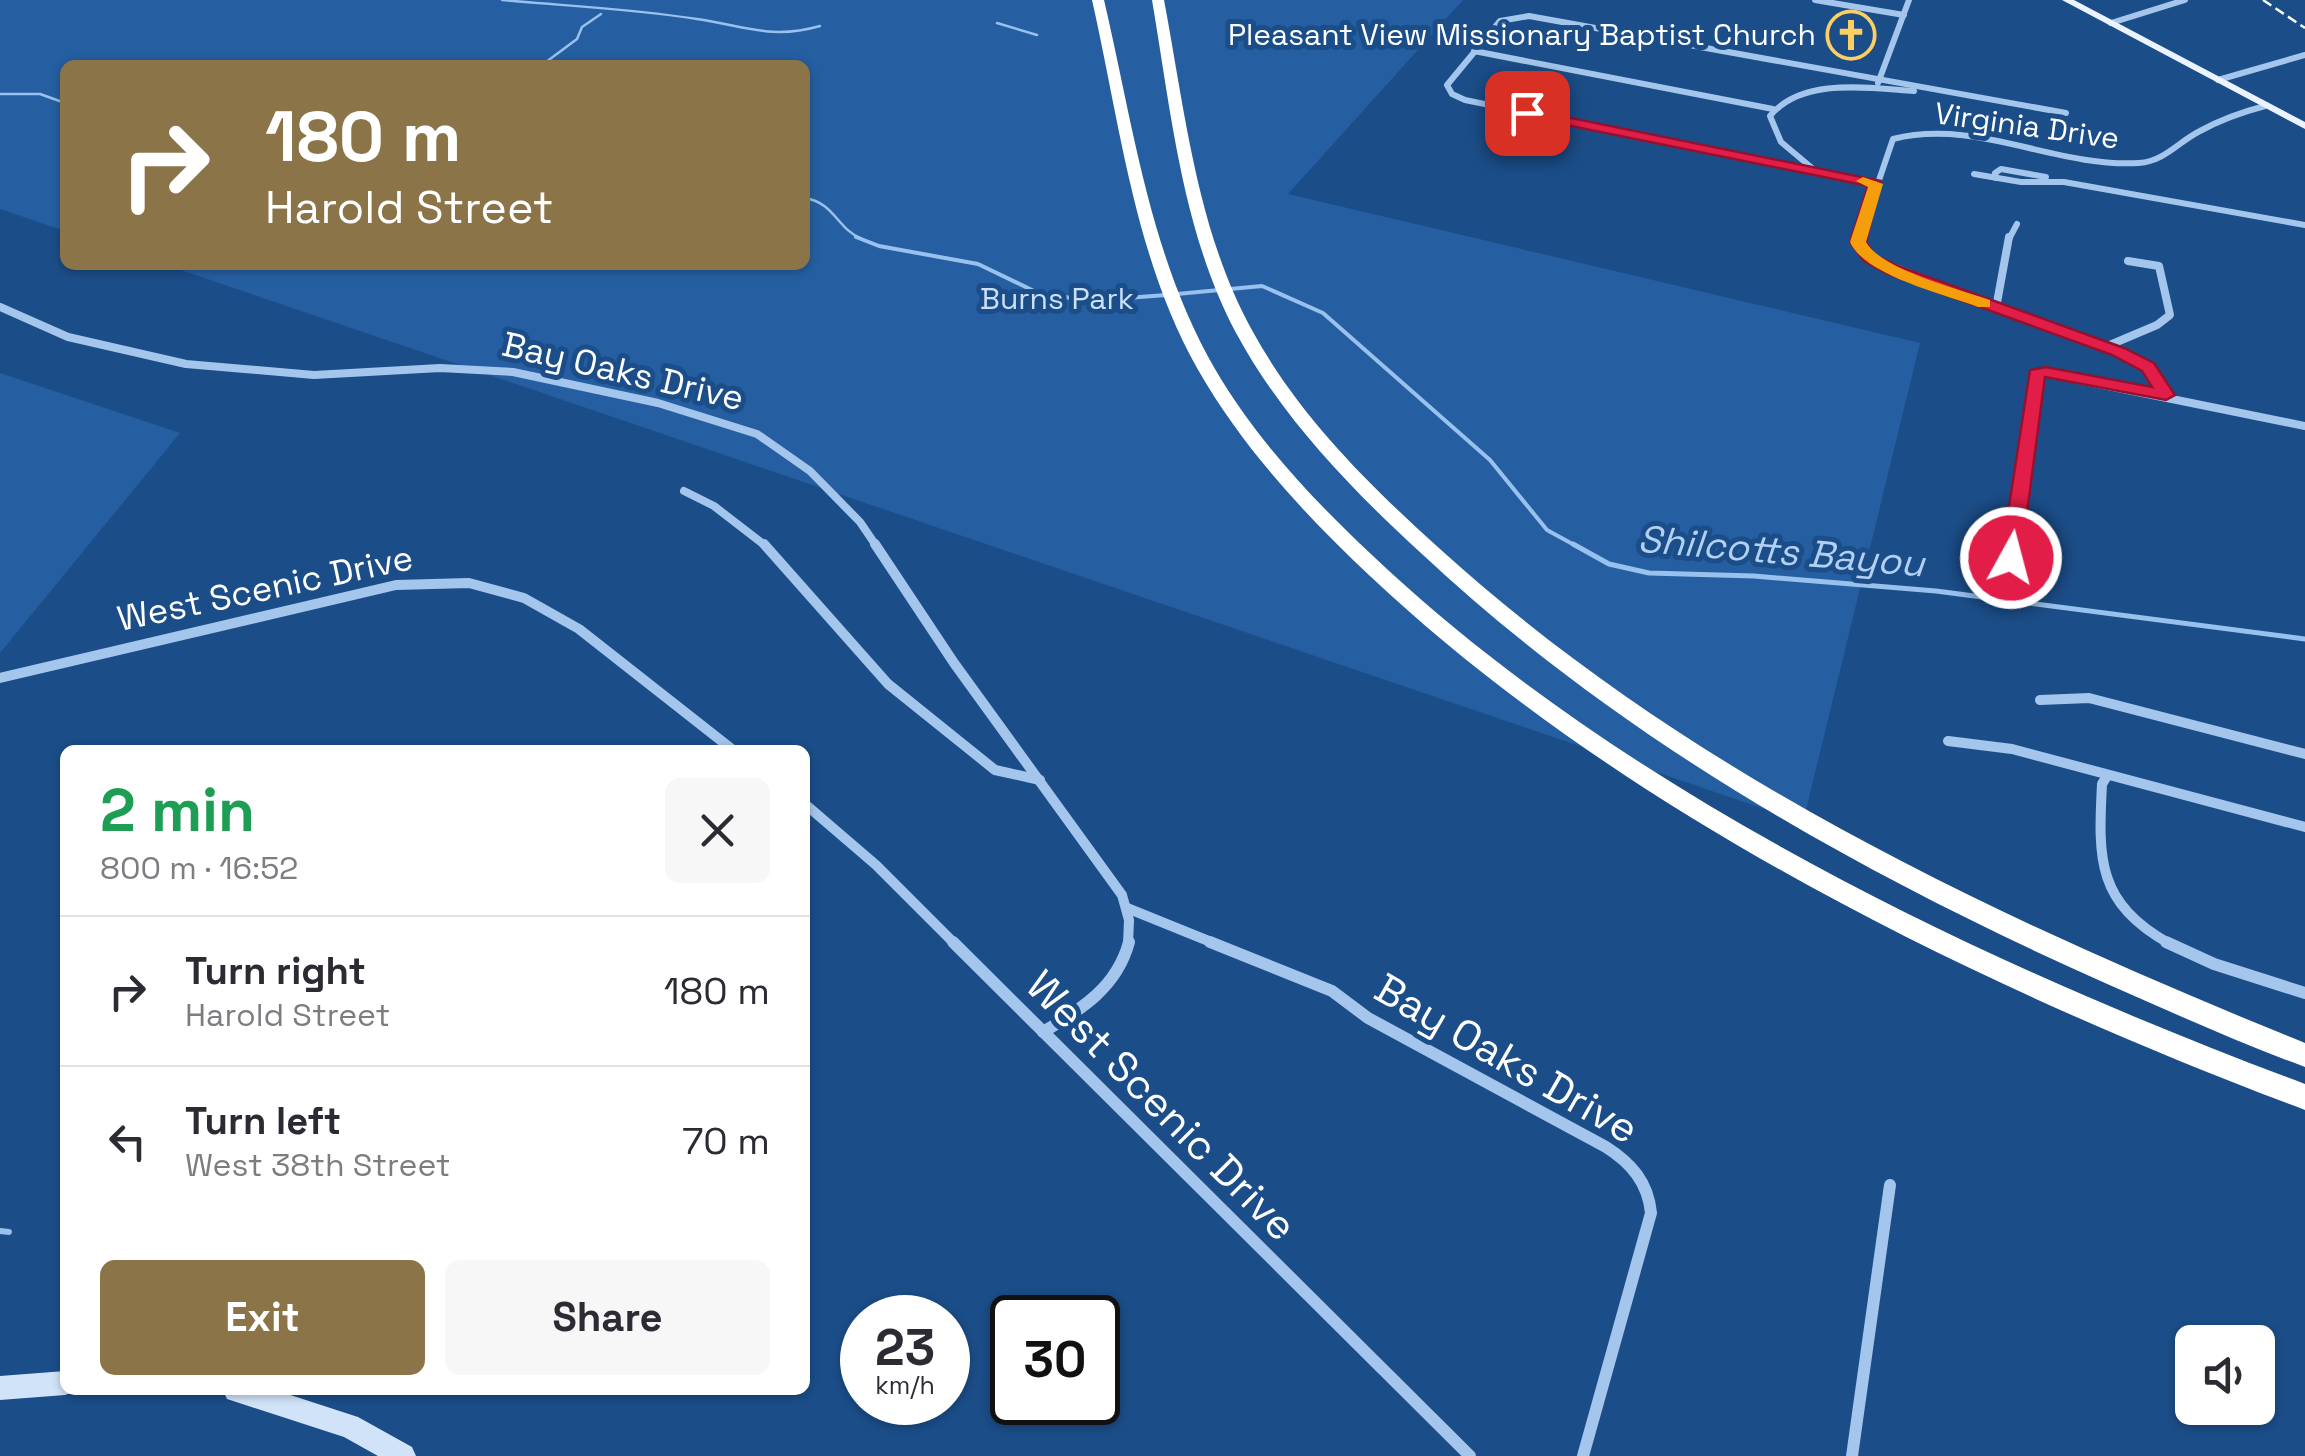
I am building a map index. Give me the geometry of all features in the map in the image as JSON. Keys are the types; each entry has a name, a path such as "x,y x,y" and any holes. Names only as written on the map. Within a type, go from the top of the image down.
{"highway":[{"path":"1098,0 1164,275 1180,316 1234,413 1265,454 1334,530 1411,604 1568,725 1780,857 1888,914 2126,1025 2305,1097"},
{"path":"1158,0 1202,217 1217,271 1234,311 1301,414 1409,534 1491,606 1644,719 1786,808 1970,907 2145,989 2305,1056"}],"main road":[{"path":"2067,0 2305,126"}],"street":[{"path":"1815,0 1904,15"},
{"path":"1874,88 1910,0"},
{"path":"2111,23 2185,0"},
{"path":"1876,184 1465,100 1447,89 1448,82 1500,21 1537,16 2066,113"},
{"path":"1474,51 1773,109 1797,95 1874,88 1962,94"},
{"path":"2218,80 2305,55"},
{"name":"Virginia Drive","path":"1996,308 1878,264 1859,248 1890,142 1912,133 1952,134 2094,161 2141,163 2168,156 2196,133 2265,106"},
{"path":"1773,109 1770,123 1774,134 1817,172"},
{"path":"1974,174 2064,182 2305,225"},
{"path":"2017,224 2010,232 1996,308 2142,362 2166,395"},
{"path":"2105,346 2126,333 2163,324 2170,315 2159,266 2128,261"},
{"name":"Bay Oaks Drive","path":"0,307 68,337 186,364 314,375 451,368 512,372 658,403 757,434 810,471 860,522 954,663 1100,862 1126,908 1332,991 1368,1018 1606,1147 1642,1178 1651,1214 1584,1456"},
{"path":"2011,558 2036,374 2046,372 2166,395 2305,426"},
{"path":"684,492 727,511 787,565 874,670 946,728 985,768 1012,779 1040,780"},
{"name":"West Scenic Drive","path":"0,678 396,585 469,582 524,598 579,628 727,745"},
{"path":"2040,700 2090,698 2305,754"},
{"path":"1948,741 2012,749 2107,776 2120,775 2305,827"},
{"path":"2107,776 2102,784 2099,857 2112,891 2138,922 2174,948 2305,993"},
{"name":"West Scenic Drive","path":"810,808 876,865 1470,1456"},
{"path":"1043,1032 1088,1008 1114,978 1127,948 1126,908"},
{"path":"1852,1456 1890,1185"},
{"path":"0,1388 60,1383"},
{"path":"262,1395 350,1426 402,1456"}],"green space":[{"name":"Burns Park","path":"0,0 1463,0 1288,194 1920,343 1803,822 181,270 810,270 810,60 60,60 60,229 0,209"},
{"path":"0,373 180,433 0,653"}],"waterway":[{"path":"502,0 649,13 772,32 820,26"},
{"path":"549,60 601,14"},
{"path":"997,23 1037,35"},
{"path":"0,94 40,94 60,101"},
{"path":"810,200 823,205 862,239"},
{"path":"856,237 879,246 978,264 1036,292 1088,301 1166,295"},
{"path":"1177,294 1262,286 1323,313 1490,460 1547,530 1578,547"},
{"name":"Shilcotts Bayou","path":"1573,544 1609,564 1649,573 1754,576 1936,591 2305,639"},
{"path":"0,1231 9,1232"}],"railway":[{"path":"2263,0 2305,28"}],"slow traffic":[{"path":"1863,181 1876,184 1859,248 1878,264 1984,303"}],"place":[{"name":"Pleasant View Missionary Baptist Church","path":"1851,35"}],"route":[{"path":"1527,113 1876,184 1858,242 1869,258 1892,270 2118,351 2148,367 2166,395 2046,372 2036,374 2011,558"}]}
